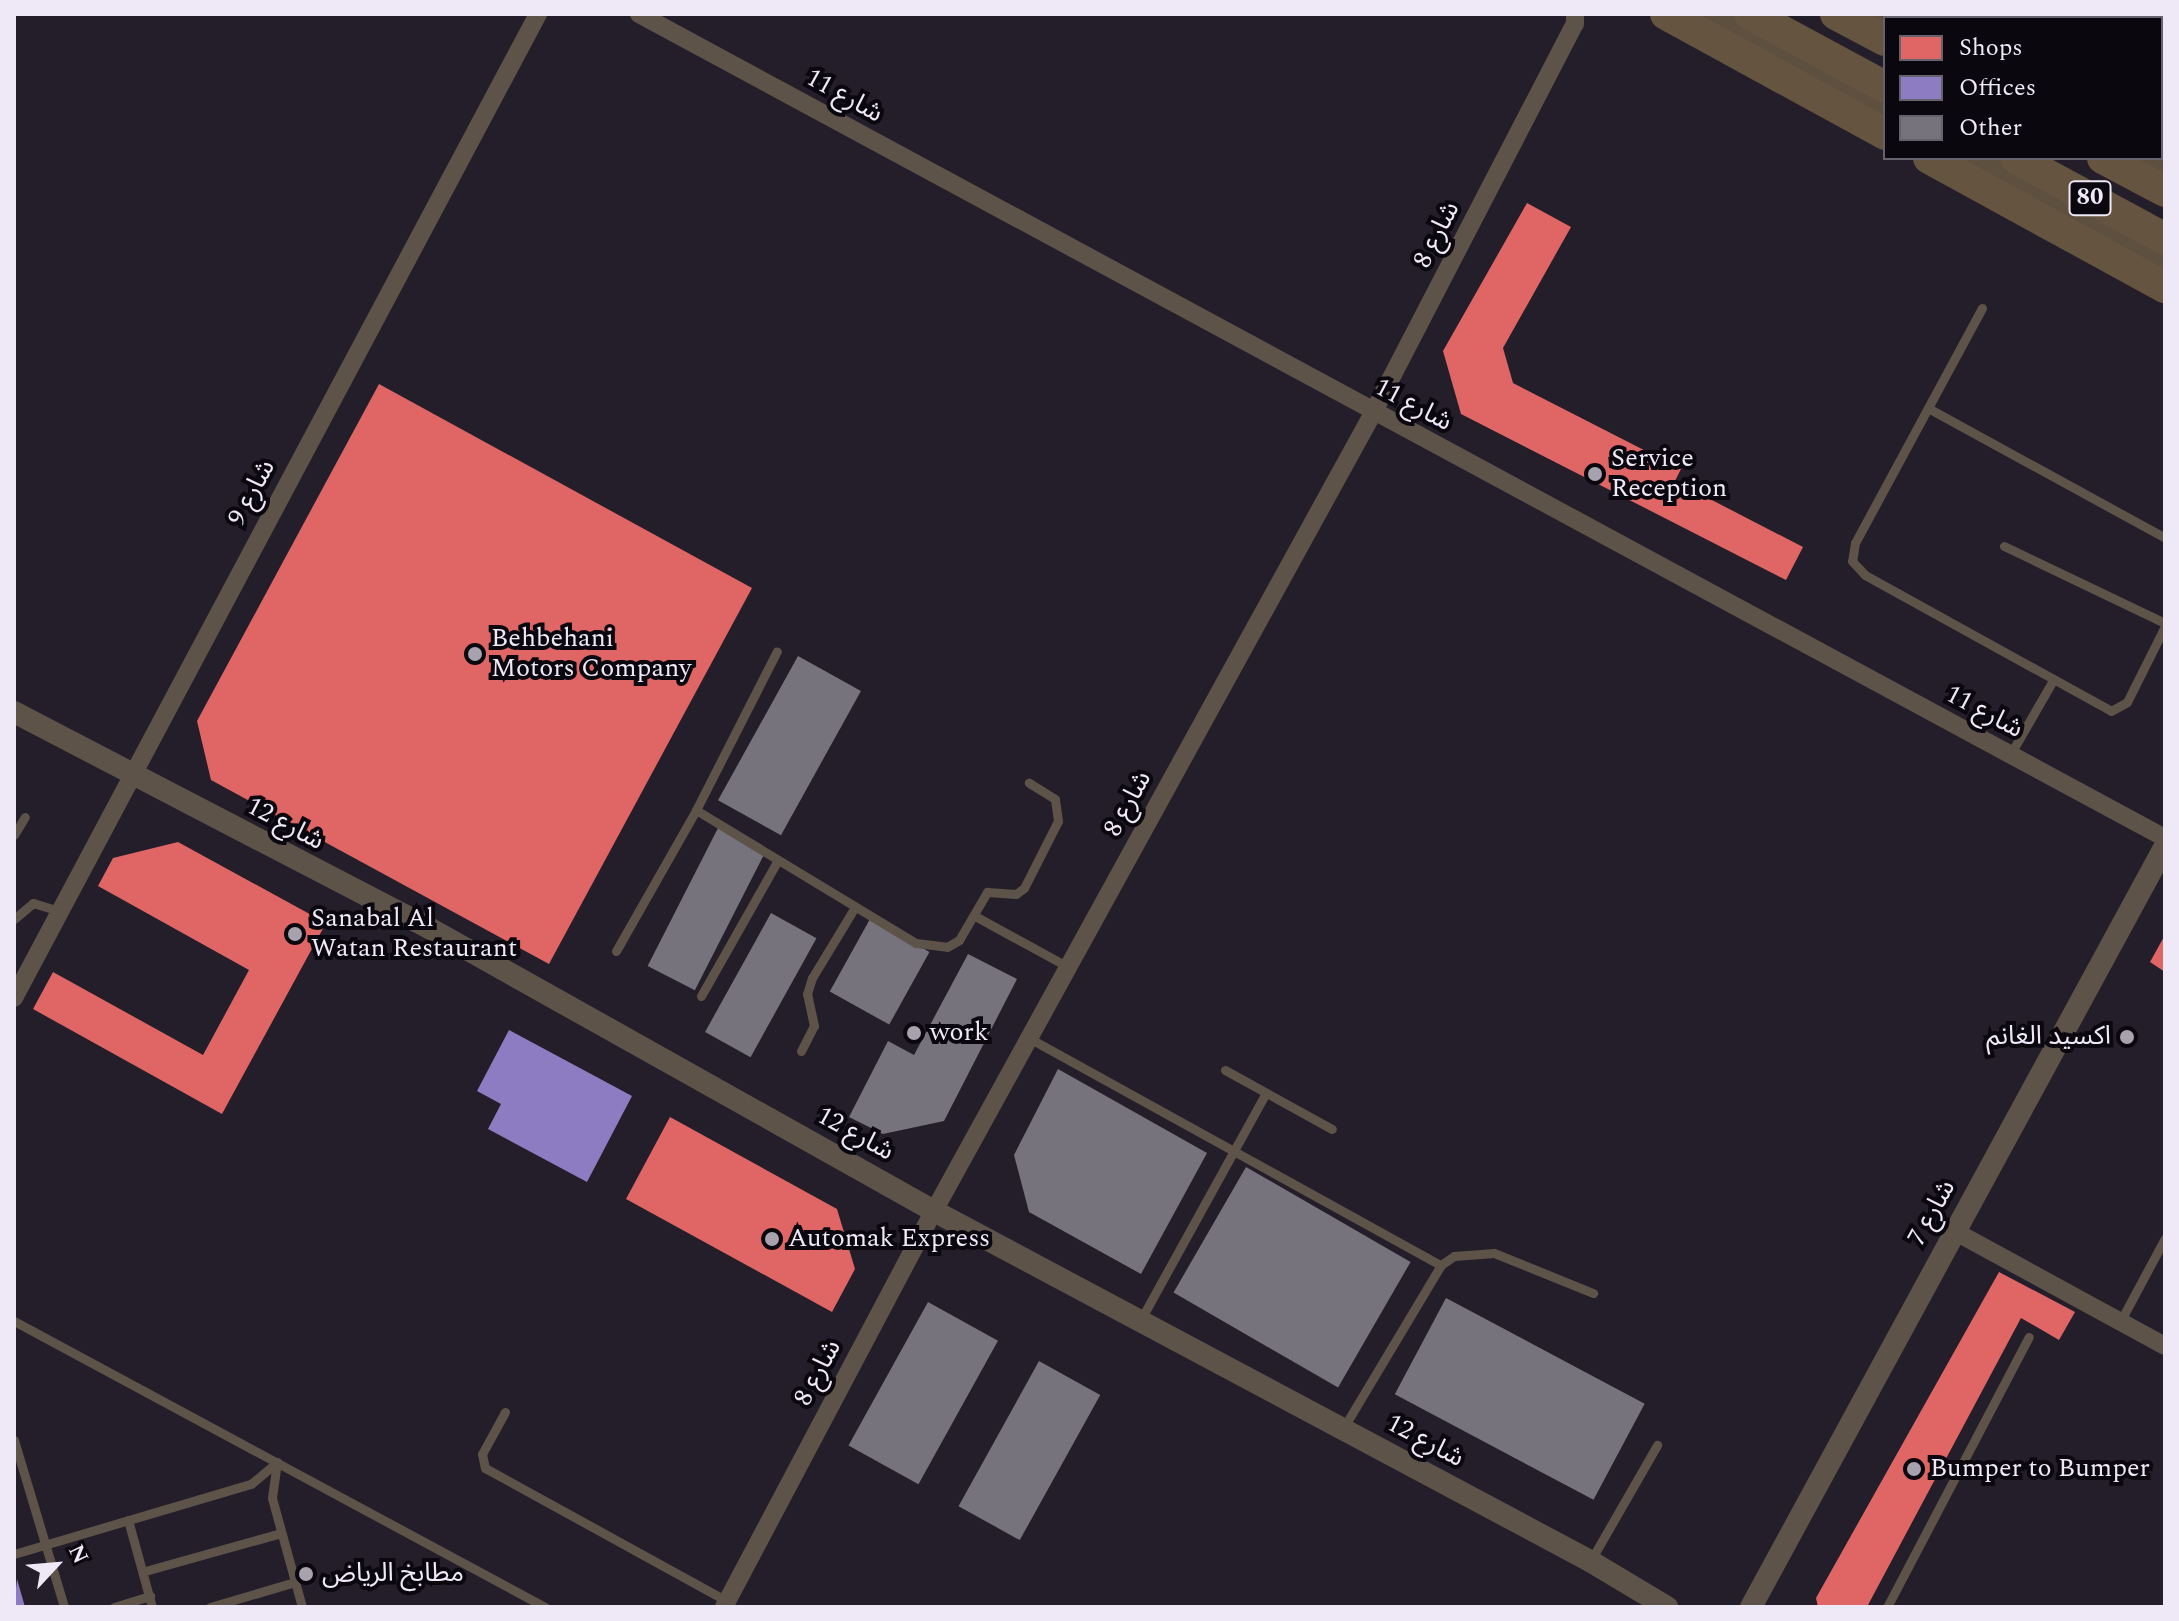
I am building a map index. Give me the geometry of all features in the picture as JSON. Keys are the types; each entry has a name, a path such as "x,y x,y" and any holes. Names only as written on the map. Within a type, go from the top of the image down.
{"highway":[{"path":"1666,14 1883,133"},
{"path":"1750,14 1883,86"},
{"path":"1836,14 1883,39"},
{"path":"1933,160 2165,287"},
{"name":"80","path":"2020,160 2165,239"},
{"name":"80","path":"2107,160 2165,191"}],"main road":[{"path":"1708,14 1883,109"},
{"path":"1978,160 2165,261"}],"street":[{"name":"شارع 9","path":"14,998 136,777 168,704 538,14"},
{"name":"شارع 11","path":"639,14 2165,838"},
{"name":"شارع 8","path":"726,1604 934,1211 1373,413 1580,17"},
{"name":"شارع 12","path":"14,712 429,928 934,1211 1590,1561 1667,1607"},
{"name":"شارع 7","path":"1751,1607 2165,846"},
{"path":"1954,1231 2165,1346"}],"lane":[{"path":"1982,308 1855,543 1852,561 1865,575 2052,682 2117,711 2127,702 2165,625 2004,546"},
{"path":"1928,408 2165,538"},
{"path":"616,951 696,810 777,651"},
{"path":"2010,755 2052,682"},
{"path":"696,810 916,943 933,947 959,940 987,892 1016,894 1024,888 1058,821 1055,799 1029,783"},
{"path":"14,835 25,817"},
{"path":"701,996 778,860"},
{"path":"14,919 33,903 62,912"},
{"path":"801,1051 814,1026 807,994 812,978 855,907"},
{"path":"975,916 1068,967"},
{"path":"1029,1038 1441,1265"},
{"path":"1225,1070 1332,1129"},
{"path":"1140,1321 1266,1093"},
{"path":"2120,1322 2165,1238"},
{"path":"1343,1429 1441,1265 1473,1251 1494,1253 1593,1293"},
{"path":"14,1321 545,1607"},
{"path":"1887,1607 2029,1337"},
{"path":"505,1412 482,1454 485,1468 726,1604"},
{"path":"14,1440 64,1607"},
{"path":"1590,1561 1657,1445"},
{"path":"14,1554 251,1484 277,1462"},
{"path":"277,1462 272,1498 302,1607"},
{"path":"128,1520 145,1571 152,1607"},
{"path":"145,1571 281,1533"},
{"path":"210,1607 295,1582"},
{"path":"114,1607 150,1596"}],"shaded area":[{"path":"2025,14 2165,14 2165,90 2163,16"}],"building: Shops":[{"path":"2165,14 2165,88 2163,16 2102,16"},
{"path":"1527,203 1571,227 1503,348 1513,383 1681,469 1675,481 1803,547 1786,580 1461,414 1443,351"},
{"name":"Behbehani Motors Company","path":"379,384 752,588 549,964 211,780 197,721"},
{"path":"178,842 326,923 222,1114 33,1009 53,972 203,1055 249,970 98,886 113,858"},
{"path":"2165,935 2165,972 2150,962"},
{"name":"Automak Express","path":"670,1117 837,1209 855,1269 832,1312 626,1199"},
{"name":"Bumper to Bumper","path":"1999,1272 2075,1312 2059,1340 2021,1318 1868,1605 1871,1607 1818,1607 1816,1598"}],"building: Offices":[{"path":"509,1030 632,1096 587,1182 488,1129 501,1104 477,1091"},
{"path":"17,1579 25,1607 14,1607"}],"building: Other":[{"path":"798,656 861,691 781,835 718,800"},
{"path":"718,828 765,852 695,990 648,966"},
{"path":"771,913 816,938 751,1057 705,1032"},
{"path":"870,919 929,952 889,1025 830,992"},
{"path":"968,954 1017,979 944,1121 883,1134 849,1117 888,1041 914,1055"},
{"path":"1058,1069 1207,1153 1141,1274 1029,1212 1014,1155"},
{"path":"1246,1167 1411,1262 1338,1388 1174,1293"},
{"path":"1446,1298 1645,1404 1593,1500 1395,1394"},
{"path":"928,1302 998,1341 918,1484 848,1445"},
{"path":"1039,1361 1100,1395 1020,1540 959,1506"}],"place":[{"name":"Service Reception","path":"1595,474"},
{"name":"Behbehani Motors Company","path":"475,654"},
{"name":"Sanabal Al Watan Restaurant","path":"295,934"},
{"name":"work","path":"914,1033"},
{"name":"اكسيد الغانم","path":"2127,1037"},
{"name":"Automak Express","path":"772,1239"},
{"name":"Bumper to Bumper","path":"1914,1469"},
{"name":"مطابخ الرياض","path":"306,1574"}]}
